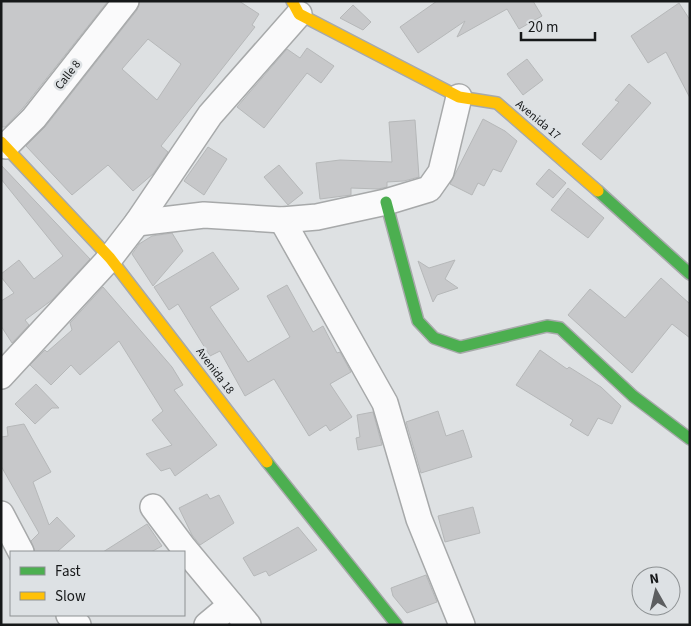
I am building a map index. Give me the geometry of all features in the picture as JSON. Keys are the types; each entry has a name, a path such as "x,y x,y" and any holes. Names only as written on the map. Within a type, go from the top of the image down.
{"street":[{"name":"Calle 8","path":"4,144 34,118 126,1"},
{"name":"Avenida 17","path":"295,8 459,97 497,104 567,163 690,274"},
{"path":"1,376 110,258 137,223 210,115 295,8"},
{"path":"137,223 204,215 282,220 317,217 386,202 429,189 441,172 459,97"},
{"name":"Avenida 18","path":"4,144 110,258 280,479 397,625"},
{"path":"386,202 418,321 434,338 460,347 547,326 560,328 633,396 690,439"},
{"path":"282,220 385,403 419,520 462,625"},
{"path":"153,507 183,547 248,625"},
{"path":"1,514 20,551"},
{"path":"207,625 231,604"}],"building":[{"path":"1,1 108,1 23,108 5,127 1,127"},
{"path":"140,1 239,1 259,14 252,25 255,27 161,146 168,152 153,174 133,191 108,165 72,195 26,146 45,127 137,10","holes":["148,39 181,64 157,100 122,69"]},
{"path":"437,1 533,1 542,16 519,29 507,9 457,37 465,21 418,53 400,27"},
{"path":"679,3 690,20 690,98 666,52 648,63 631,36"},
{"path":"353,5 371,22 363,30 340,18"},
{"path":"307,48 334,66 321,83 307,73 264,128 237,107 287,49 300,58"},
{"path":"527,59 543,80 523,95 507,74"},
{"path":"629,84 651,103 601,160 582,144 619,102 615,100"},
{"path":"483,119 505,131 517,141 501,172 493,169 484,186 478,183 472,195 450,184"},
{"path":"415,120 419,177 404,181 387,182 387,187 378,189 351,188 351,195 320,199 316,163 340,160 392,162 389,122"},
{"path":"208,147 227,159 204,195 184,181"},
{"path":"1,165 90,259 52,300 25,320 29,325 12,343 1,326 1,301 14,293 1,277 1,274 19,260 34,279 63,256 1,179"},
{"path":"279,165 303,193 288,205 264,177"},
{"path":"549,169 566,183 553,198 536,184"},
{"path":"568,188 604,218 588,238 551,210"},
{"path":"172,233 183,251 153,286 132,254 139,244 152,236"},
{"path":"213,252 239,289 210,307 248,362 290,337 267,296 287,285 313,332 323,326 337,353 340,352 351,372 330,384 352,417 330,431 326,425 309,436 274,379 245,396 220,351 210,356 178,304 169,310 154,287"},
{"path":"455,260 445,279 458,288 437,295 433,302 418,261 429,268"},
{"path":"661,278 690,304 690,338 672,324 632,373 568,315 590,289 625,318"},
{"path":"103,287 172,367 183,385 174,390 217,445 175,476 170,468 161,471 146,454 172,445 152,420 163,411 119,341 80,375 71,365 51,385 30,365 45,350 47,352 72,330 70,323"},
{"path":"540,350 567,369 569,367 601,387 621,406 612,424 598,418 588,436 570,425 573,420 516,385"},
{"path":"36,384 59,408 52,408 35,424 15,404"},
{"path":"438,411 446,436 463,430 472,457 421,473 406,422"},
{"path":"373,412 382,445 358,450 356,438 360,437 357,415"},
{"path":"24,424 51,472 33,482 49,525 57,517 75,536 58,551 35,551 31,541 39,533 1,466 1,437 8,436 7,427"},
{"path":"207,494 210,499 219,495 234,523 200,545 192,535 179,508"},
{"path":"473,507 480,533 445,542 438,516"},
{"path":"147,524 162,546 153,551 105,551"},
{"path":"298,527 317,550 269,576 266,571 254,576 243,558"},
{"path":"426,575 437,602 407,613 393,596 391,588"}],"traffic: fast":[{"path":"598,191 690,274"},
{"path":"386,202 418,321 434,338 460,347 547,326 560,328 633,396 690,439"},
{"path":"267,462 397,625"}],"traffic: slow":[{"path":"292,1 299,14 459,97 497,103 598,191"},
{"path":"1,142 110,258 267,462"}]}
